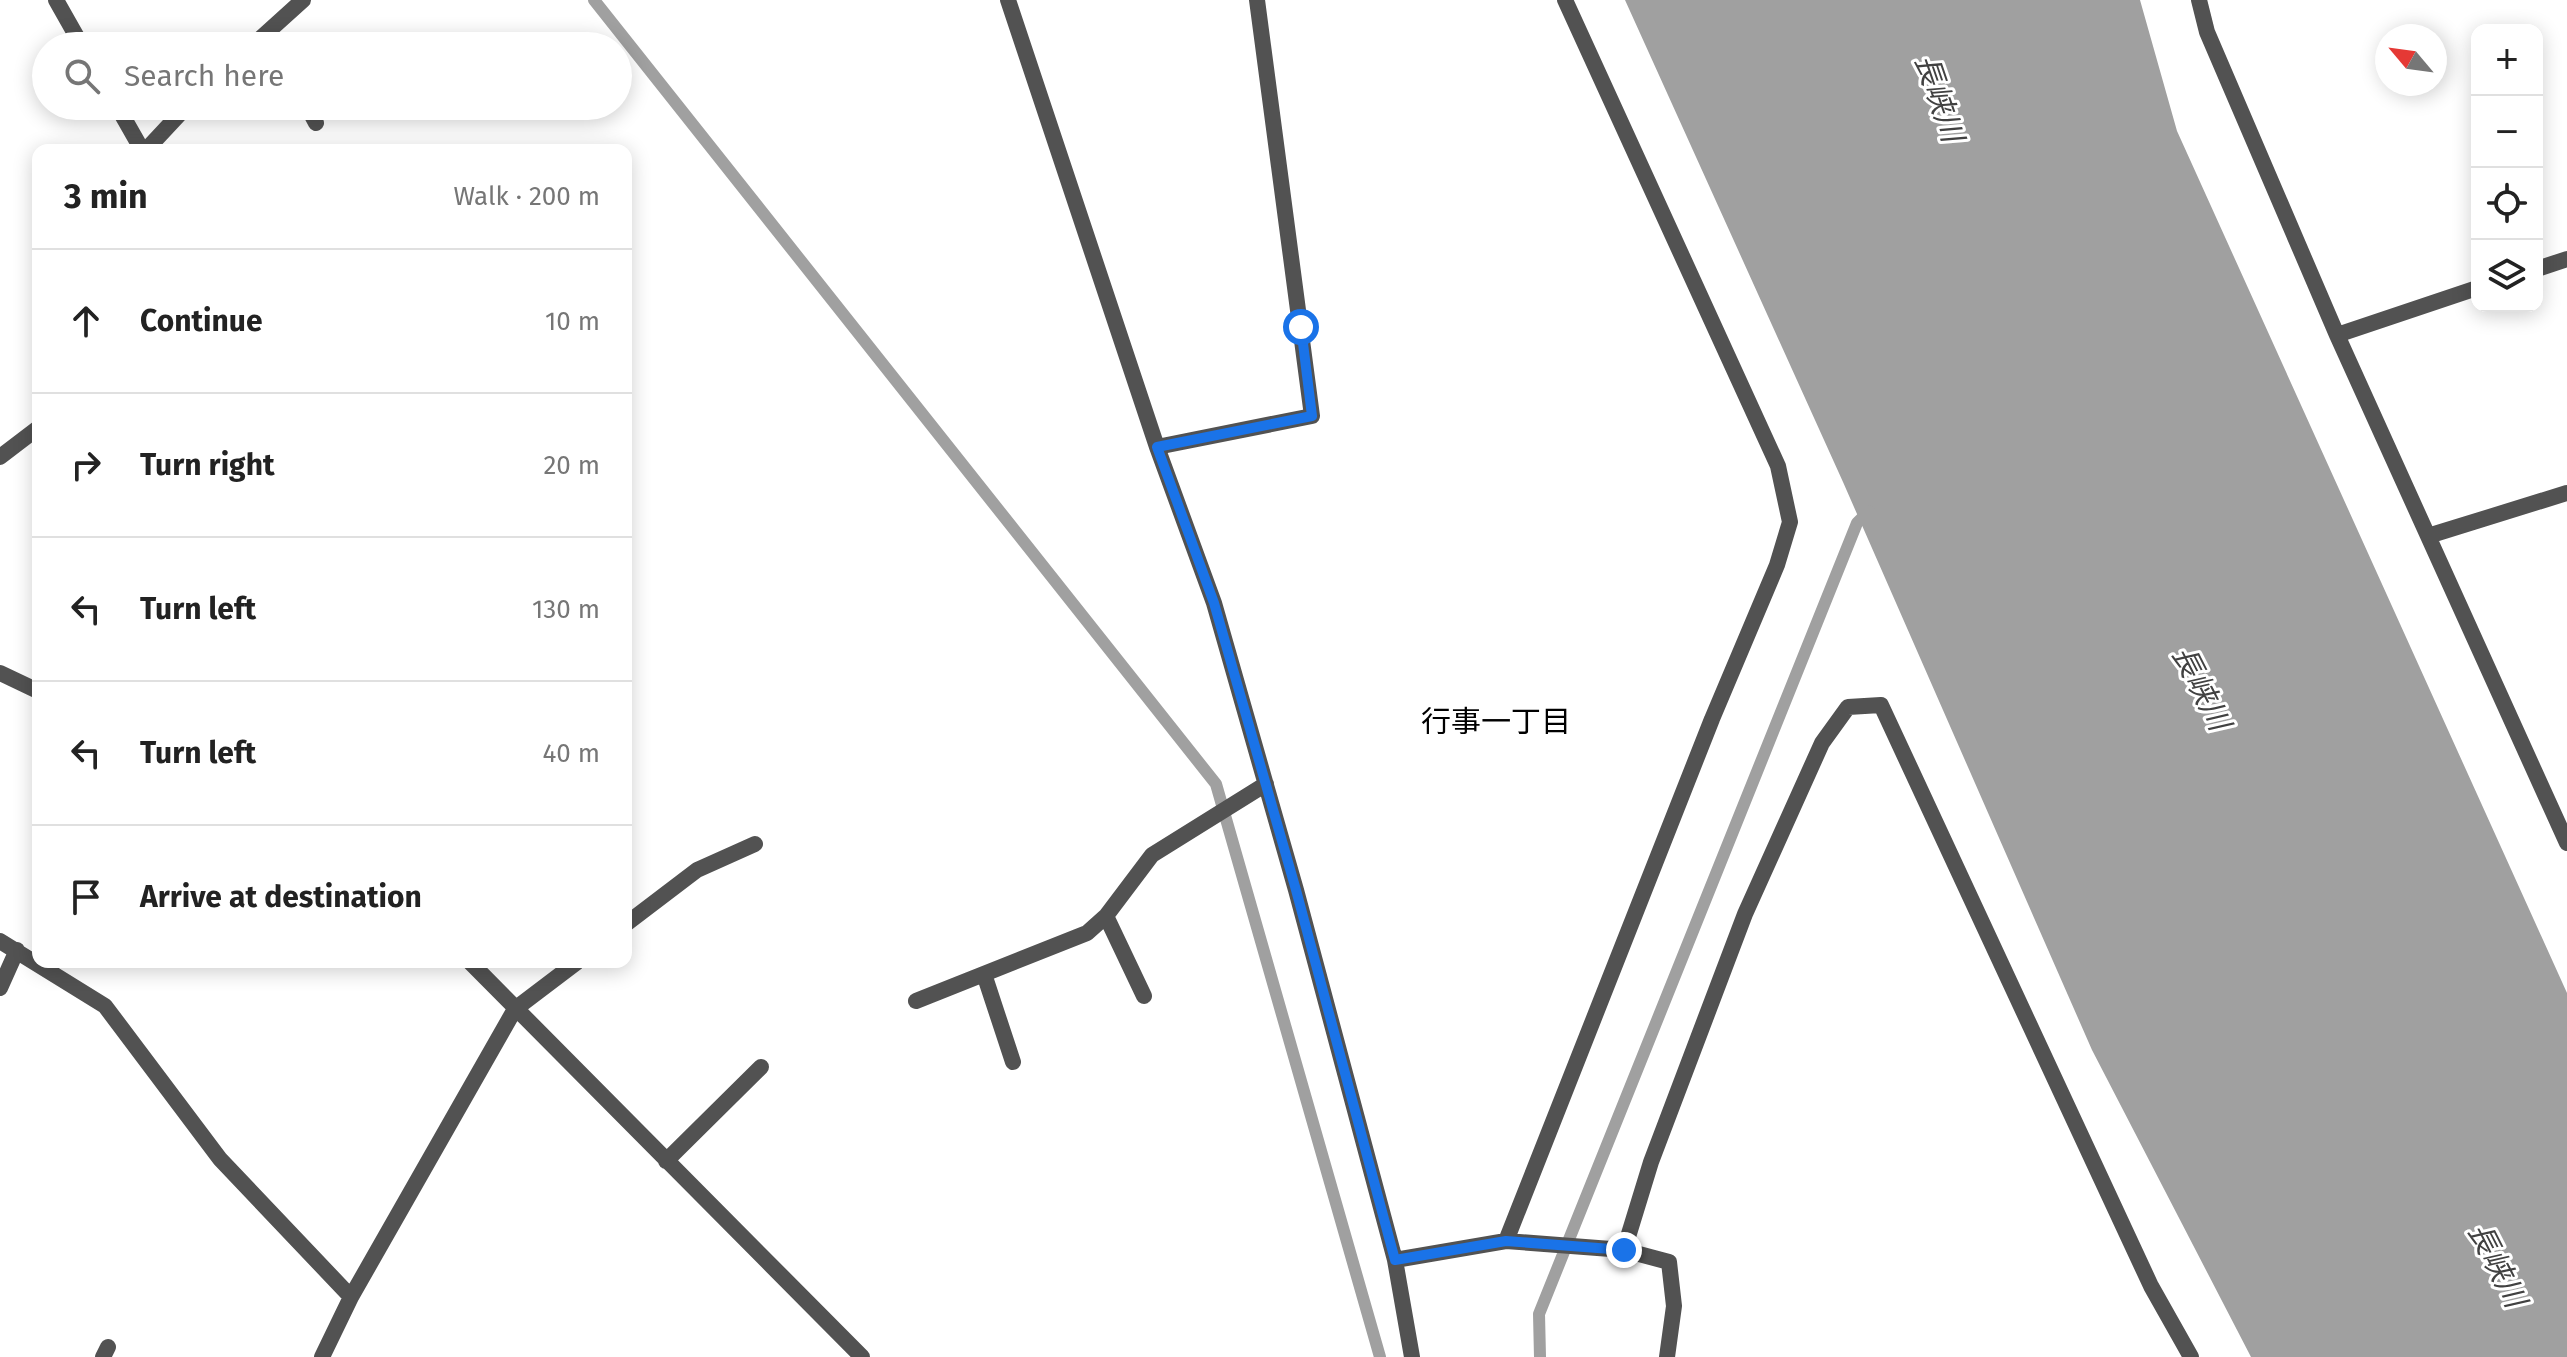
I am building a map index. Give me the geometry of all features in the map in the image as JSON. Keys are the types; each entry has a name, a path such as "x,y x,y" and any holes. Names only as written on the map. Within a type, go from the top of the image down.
{"street":[{"path":"56,0 74,32"},
{"path":"276,32 303,0"},
{"path":"1008,0 1157,447 1214,603 1395,1260 1412,1357"},
{"path":"1157,447 1312,416 1257,0"},
{"path":"1506,1241 1712,719 1777,565 1790,522 1778,466 1565,0"},
{"path":"2199,0 2207,32 2337,335 2567,843"},
{"path":"126,120 140,144"},
{"path":"150,144 173,120"},
{"path":"2543,267 2567,259"},
{"path":"2337,335 2471,290"},
{"path":"0,457 32,433"},
{"path":"2428,536 2567,493"},
{"path":"0,673 32,688"},
{"path":"1624,1250 1651,1162 1745,914 1822,743 1848,707 1881,705 2151,1286 2191,1357"},
{"path":"916,1001 1087,933 1106,916 1152,855 1266,784"},
{"path":"632,919 697,870 755,844"},
{"path":"1106,916 1144,996"},
{"path":"0,941 32,960"},
{"path":"0,988 17,950"},
{"path":"45,968 105,1006 220,1159 351,1297"},
{"path":"476,968 862,1357"},
{"path":"323,1357 351,1297 515,1009 569,968"},
{"path":"984,974 1013,1062"},
{"path":"666,1161 761,1067"},
{"path":"1395,1260 1506,1241 1624,1250 1669,1262 1674,1306 1667,1357"}],"water":[{"name":"長峡川","path":"1625,0 2140,0 2177,131 2567,993 2567,1357 2251,1357 2092,1050 1843,482"}],"waterway":[{"path":"594,0 619,32"},
{"path":"632,48 1216,784 1380,1357"},
{"path":"1540,1357 1539,1314 1857,523 1869,511"}],"district":[{"name":"行事一丁目","path":"1496,722"}],"route":[{"path":"1301,327 1312,416 1157,447 1214,603 1296,890 1395,1260 1506,1241 1624,1250"}]}
